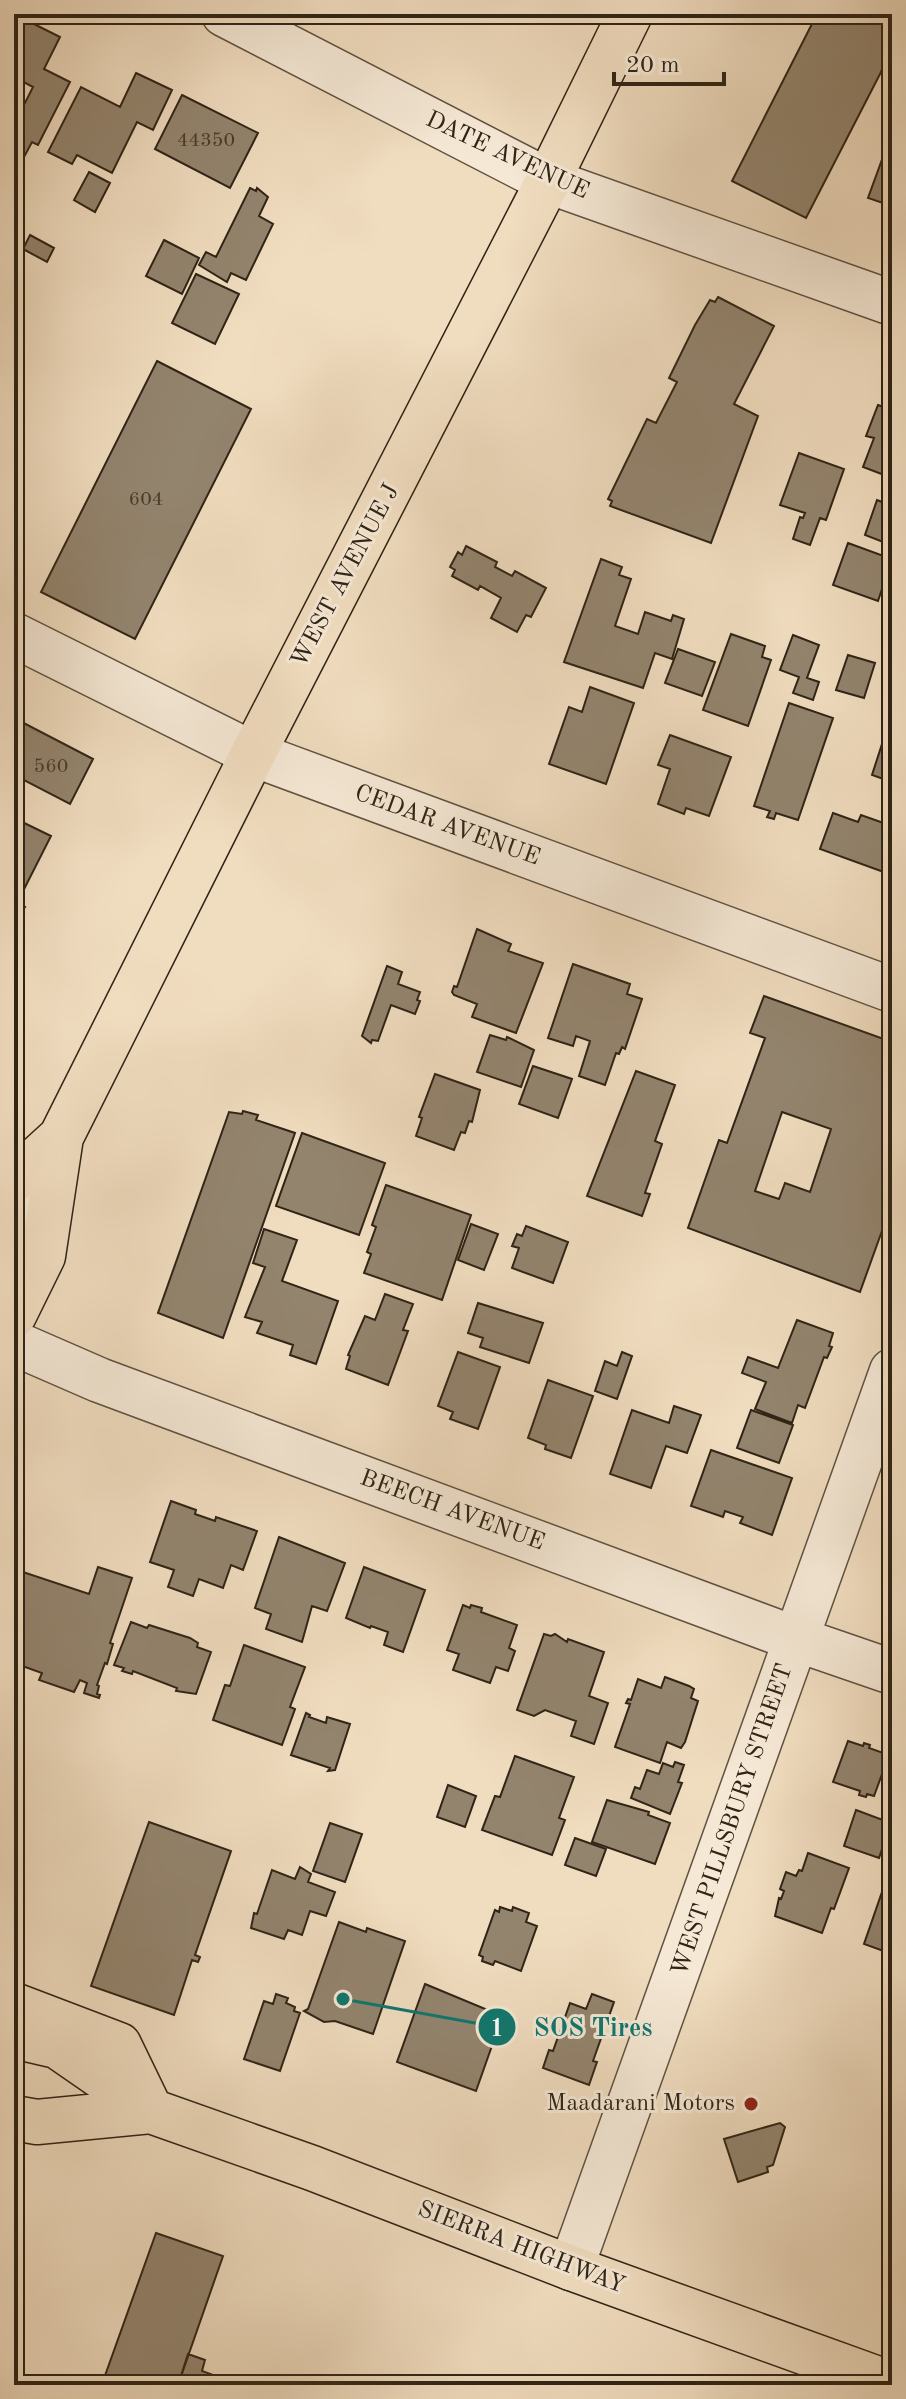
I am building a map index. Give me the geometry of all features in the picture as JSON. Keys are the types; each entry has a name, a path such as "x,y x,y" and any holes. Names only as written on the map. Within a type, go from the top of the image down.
{"main road":[{"name":"WEST AVENUE J","path":"14,1315 43,1256 61,1137 630,14"},
{"name":"WEST AVENUE J","path":"14,1180 61,1137"},
{"path":"14,2005 119,2045 151,2111"},
{"name":"SIERRA HIGHWAY","path":"14,2036 57,2046 151,2111 892,2384"},
{"name":"SIERRA HIGHWAY","path":"14,2118 37,2122 151,2111"}],"street":[{"name":"DATE AVENUE","path":"224,14 548,181 892,303"},
{"name":"CEDAR AVENUE","path":"14,635 253,754 892,990"},
{"path":"14,1234 61,1137"},
{"name":"BEECH AVENUE","path":"14,1343 114,1385 892,1672"},
{"name":"WEST PILLSBURY STREET","path":"571,2268 892,1371"}],"building":[{"path":"14,14 60,37 44,69 70,82 38,145 32,142 23,159 14,154 14,97 25,103 33,87 14,77"},
{"path":"817,14 892,14 892,39 881,72 806,218 732,181"},
{"path":"136,73 172,90 153,130 137,122 112,173 77,155 72,164 48,152 81,87 120,107"},
{"path":"182,95 258,133 230,188 155,149"},
{"path":"892,132 892,206 868,198"},
{"path":"89,172 110,183 95,212 74,200"},
{"path":"250,188 256,191 257,188 268,197 259,216 273,224 246,280 231,273 227,282 199,265 206,252 216,257"},
{"path":"30,235 54,248 47,262 23,249"},
{"path":"164,240 199,258 182,294 146,276"},
{"path":"196,274 239,294 215,344 172,323"},
{"path":"718,297 774,326 734,404 758,416 711,543 610,506 612,501 608,499 647,419 656,423 677,382 669,378 695,325 710,300 715,302"},
{"path":"157,361 251,409 135,639 41,592"},
{"path":"878,405 892,410 892,478 863,467 874,438 866,436"},
{"path":"799,453 844,469 826,520 820,518 810,545 793,539 800,517 803,518 805,513 780,505"},
{"path":"877,500 892,506 892,557 887,555 890,548 885,547 886,543 865,535"},
{"path":"848,543 892,559 878,601 833,585"},
{"path":"466,546 497,562 495,567 512,576 515,571 546,588 531,617 526,615 517,632 491,618 501,598 452,576 455,570 450,567 458,552 462,555"},
{"path":"601,559 622,567 619,575 631,579 615,626 638,634 645,612 671,621 673,615 684,619 672,659 655,653 643,688 564,662"},
{"path":"731,634 765,646 762,657 771,660 748,726 703,710"},
{"path":"793,635 819,645 807,678 819,682 813,700 793,693 799,677 780,670"},
{"path":"678,649 715,662 702,696 665,683"},
{"path":"848,655 875,663 864,698 836,690"},
{"path":"590,687 634,703 606,784 549,764 569,707 582,712"},
{"path":"789,703 833,718 798,820 776,813 774,819 767,817 770,811 754,806"},
{"path":"892,717 892,782 872,775"},
{"path":"14,718 93,759 70,804 14,775"},
{"path":"670,735 731,757 709,816 686,808 684,814 658,804 670,769 658,765"},
{"path":"833,813 858,822 861,815 892,826 892,875 820,849"},
{"path":"14,818 51,836 17,903 25,907 18,919 14,917"},
{"path":"477,929 511,944 508,951 543,963 516,1033 472,1017 477,1004 452,992 454,986 457,987"},
{"path":"573,964 630,984 627,994 642,999 625,1049 622,1047 619,1054 616,1053 605,1085 579,1076 590,1041 576,1036 573,1046 548,1038"},
{"path":"387,966 402,972 398,984 420,992 417,1000 420,1001 415,1014 391,1005 378,1041 372,1040 371,1043 362,1036"},
{"path":"764,996 892,1042 892,1203 860,1292 688,1228 719,1140 727,1143 765,1038 750,1033","holes":["782,1112 831,1129 810,1192 785,1183 779,1199 755,1191"]},
{"path":"490,1035 506,1040 507,1037 534,1050 521,1087 477,1072"},
{"path":"533,1066 572,1079 558,1118 519,1104"},
{"path":"636,1071 675,1085 655,1141 662,1144 645,1193 650,1194 642,1216 587,1196"},
{"path":"435,1074 480,1090 472,1122 469,1121 465,1133 461,1132 454,1150 416,1136 422,1118 419,1117"},
{"path":"243,1111 258,1115 256,1120 295,1133 223,1338 158,1313 229,1112 242,1114"},
{"path":"302,1133 385,1163 359,1235 276,1206"},
{"path":"386,1185 471,1215 442,1300 364,1273 376,1227 372,1225"},
{"path":"471,1224 498,1234 484,1270 458,1260"},
{"path":"526,1226 568,1242 553,1283 512,1268 519,1248 512,1246 517,1234 522,1236"},
{"path":"264,1229 297,1240 282,1281 338,1301 316,1364 290,1355 293,1345 257,1333 262,1322 245,1317 265,1267 253,1263"},
{"path":"385,1294 413,1304 403,1330 408,1331 388,1385 346,1369 348,1355 365,1316 375,1320"},
{"path":"478,1303 543,1323 529,1363 480,1347 483,1338 468,1333"},
{"path":"797,1320 833,1333 829,1346 832,1347 827,1358 824,1357 805,1408 798,1405 792,1423 755,1409 766,1382 742,1373 748,1357 778,1368"},
{"path":"458,1352 500,1367 478,1429 450,1419 453,1412 438,1406"},
{"path":"622,1352 632,1356 617,1399 595,1391 605,1361 617,1366"},
{"path":"548,1380 593,1396 571,1458 545,1449 546,1445 528,1438"},
{"path":"674,1406 701,1415 687,1453 666,1446 651,1488 610,1474 632,1410 669,1423"},
{"path":"751,1410 793,1425 779,1463 737,1448"},
{"path":"711,1450 792,1478 772,1535 740,1523 743,1517 725,1511 723,1517 691,1506"},
{"path":"171,1501 215,1521 216,1517 257,1531 243,1570 231,1565 223,1588 199,1579 193,1596 168,1587 174,1570 150,1562"},
{"path":"279,1537 345,1563 327,1611 312,1606 302,1642 266,1629 271,1614 255,1608"},
{"path":"98,1567 132,1578 110,1643 113,1644 107,1664 97,1685 99,1698 84,1693 87,1683 80,1680 74,1692 39,1680 42,1673 14,1663 14,1598 23,1572 89,1594"},
{"path":"364,1567 425,1590 403,1652 384,1645 388,1632 346,1618"},
{"path":"463,1605 482,1608 481,1612 517,1625 509,1648 515,1651 508,1671 496,1667 490,1683 453,1670 459,1654 447,1650"},
{"path":"131,1622 190,1638 198,1643 197,1647 211,1652 196,1694 176,1691 177,1688 133,1671 132,1674 122,1671 124,1668 114,1665"},
{"path":"544,1634 555,1634 567,1642 568,1639 604,1652 589,1696 608,1703 594,1744 571,1736 576,1721 545,1710 534,1716 517,1710"},
{"path":"244,1645 305,1667 290,1707 295,1709 282,1745 213,1720 225,1685 230,1686"},
{"path":"665,1677 694,1689 691,1698 698,1701 685,1742 681,1748 667,1742 660,1763 615,1747 630,1704 626,1703 628,1699 631,1700 638,1679 661,1688"},
{"path":"306,1713 326,1723 327,1717 350,1724 335,1770 328,1771 330,1768 291,1755"},
{"path":"848,1741 870,1745 869,1748 889,1755 874,1796 859,1795 860,1791 833,1782"},
{"path":"515,1756 574,1777 559,1818 565,1820 552,1855 482,1830 495,1796 500,1797"},
{"path":"675,1762 684,1765 678,1782 682,1783 670,1814 631,1798 635,1787 640,1789 647,1770 659,1774 663,1763 673,1767"},
{"path":"448,1785 476,1796 465,1827 437,1817"},
{"path":"607,1800 649,1812 648,1815 670,1823 655,1864 592,1842"},
{"path":"856,1810 891,1823 879,1858 844,1846"},
{"path":"149,1822 231,1851 195,1955 200,1957 198,1962 192,1960 174,2015 91,1986"},
{"path":"330,1823 362,1834 345,1882 313,1871"},
{"path":"575,1838 606,1849 596,1876 565,1865"},
{"path":"808,1853 849,1868 822,1933 775,1916 784,1891 780,1889 786,1872 796,1876 799,1870 802,1871"},
{"path":"892,1866 892,1954 864,1944"},
{"path":"300,1867 311,1874 308,1882 335,1892 326,1916 310,1911 302,1935 288,1930 284,1939 251,1928 272,1870 295,1879"},
{"path":"500,1907 512,1911 513,1907 529,1913 526,1922 537,1926 521,1971 495,1961 493,1965 482,1961 483,1957 479,1955 495,1910 499,1912"},
{"path":"339,1922 405,1941 373,2034 335,2021 324,2022 304,2011 308,2009"},
{"path":"425,1984 495,2013 486,2037 494,2040 476,2091 397,2062"},
{"path":"276,1994 288,1998 286,2003 300,2013 280,2071 244,2059 264,2001 273,2004"},
{"path":"592,1994 614,2002 593,2061 597,2062 589,2085 543,2068 549,2050 553,2051 570,2003 586,2009"},
{"path":"780,2123 785,2127 773,2165 767,2167 768,2172 738,2182 724,2139"},
{"path":"156,2233 223,2256 178,2385 102,2384"},
{"path":"188,2354 205,2360 202,2371 240,2385 178,2385"}],"place":[{"name":"SOS Tires","path":"343,1999"},
{"name":"Maadarani Motors","path":"751,2104"}]}
